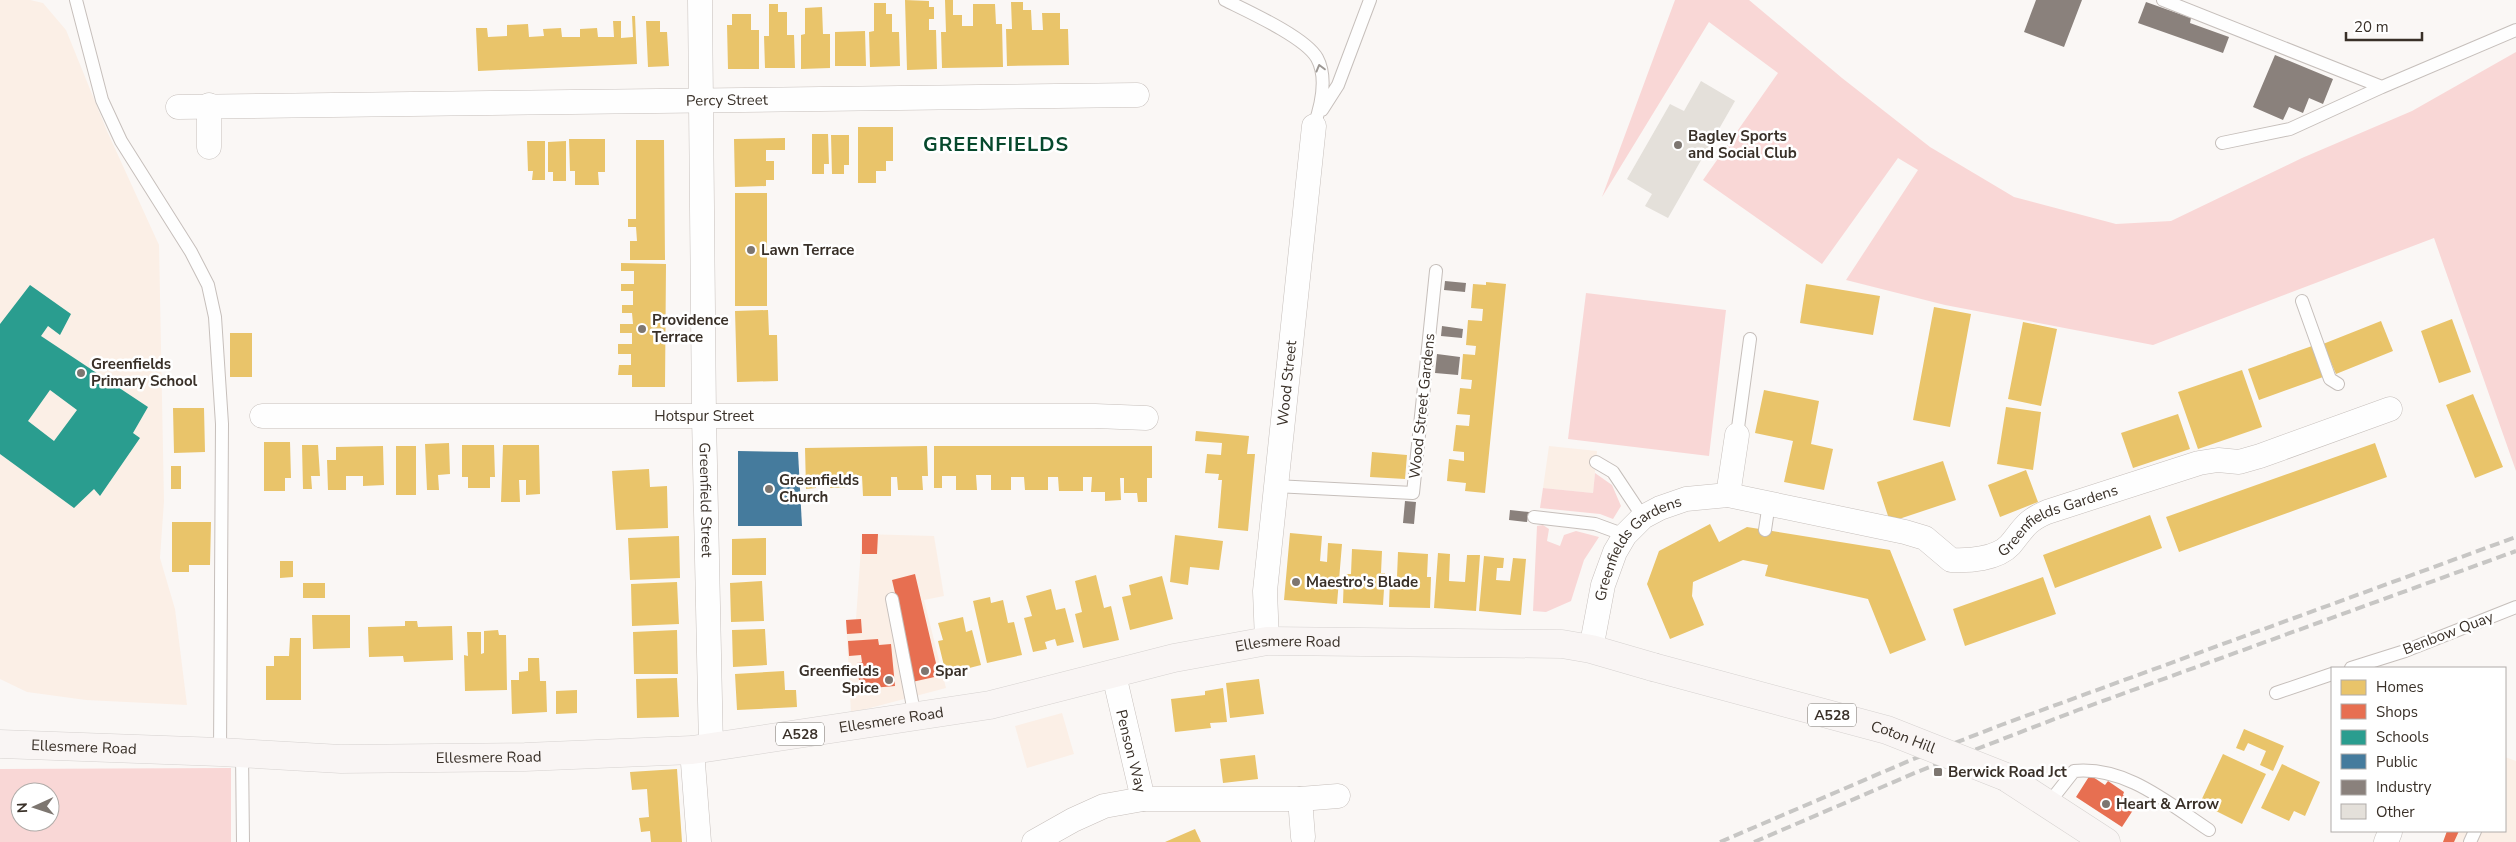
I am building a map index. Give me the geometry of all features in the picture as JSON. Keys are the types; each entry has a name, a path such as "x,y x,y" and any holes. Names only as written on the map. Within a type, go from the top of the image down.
{"main road":[{"name":"Ellesmere Road","path":"0,744 360,759 524,757 702,749 990,705 1202,652 1267,641 1562,644 1591,649 1653,667"},
{"name":"Coton Hill","path":"1653,667 1887,730 2006,777 2106,842"}],"street":[{"name":"Greenfield Street","path":"699,842 702,749 704,417 700,0"},
{"name":"Percy Street","path":"178,107 209,105 1137,95"},
{"path":"209,105 209,147"},
{"name":"Wood Street","path":"1267,641 1265,591 1316,121"},
{"name":"Greenfields Gardens","path":"1591,649 1603,585 1615,552 1625,536 1643,517 1686,499 1728,495 1769,503 1925,538 1951,560 1968,560 1995,554 2009,546 2031,518 2047,512 2199,463 2218,460 2239,462 2246,460 2390,409"},
{"name":"Hotspur Street","path":"262,416 1096,416 1146,418"},
{"path":"1728,495 1737,435"},
{"name":"Penson Way","path":"1034,842 1073,820 1104,806 1143,799 1114,675"},
{"path":"1143,799 1300,799 1338,796"},
{"path":"1300,799 1303,838"}],"lane":[{"path":"76,0 102,100 121,141 204,276 216,317 222,424 231,753 243,842"},
{"path":"1225,0 1272,22 1316,56 1322,72 1323,90 1316,121"},
{"path":"1316,121 1338,85 1370,0"},
{"path":"2163,0 2382,86"},
{"path":"2222,143 2290,129 2382,86 2516,30"},
{"name":"Wood Street Gardens","path":"1276,486 1413,493 1436,271"},
{"path":"2302,302 2330,379 2338,384"},
{"path":"1737,435 1750,339"},
{"path":"1596,462 1613,472 1643,517"},
{"path":"1764,530 1769,503"},
{"path":"1534,518 1596,524 1625,536"},
{"path":"892,600 915,717"},
{"name":"Benbow Quay","path":"2354,667 2405,651 2516,607"},
{"path":"2276,693 2331,674"},
{"path":"2048,804 2074,771 2092,769 2136,782 2209,830"}],"shaded area":[{"name":"Greenfields Primary School","path":"0,0 30,0 43,3 66,30 107,131 159,245 164,501 160,558 175,609 187,705 86,700 27,692 0,679"},
{"path":"1675,0 1749,0 1842,78 1930,147 2014,197 2116,224 2171,221 2302,158 2412,111 2516,52 2516,471 2434,238 2153,345 1945,305 1846,280 1918,170 1898,158 1822,264 1703,180 1778,73 1709,22 1602,197"},
{"path":"1586,293 1726,310 1709,456 1568,439"},
{"path":"1549,446 1597,451 1593,493 1543,488"},
{"path":"1595,473 1612,485 1621,506 1613,519 1600,514 1540,508 1543,488 1593,493"},
{"path":"1543,525 1549,529 1547,541 1560,546 1564,535 1576,531 1599,537 1584,560 1571,601 1546,612 1533,611 1537,526"},
{"path":"862,534 934,536 944,596 924,600 946,688 851,713 846,620 856,619"},
{"path":"1062,713 1074,754 1027,768 1015,726"},
{"path":"2506,757 2516,761 2516,842 2443,842 2447,832 2506,832"},
{"path":"231,768 231,842 0,842 0,769"}],"building: Homes":[{"path":"905,0 929,1 929,7 934,7 934,19 929,19 929,30 936,30 937,69 907,70"},
{"path":"945,0 953,0 953,15 962,15 962,26 973,26 973,4 995,4 996,24 1002,24 1003,67 942,68 941,32 946,32"},
{"path":"1011,2 1023,2 1023,10 1031,10 1032,30 1043,30 1042,13 1060,13 1060,29 1068,29 1069,65 1007,66 1006,29 1012,29"},
{"path":"874,3 886,3 886,14 892,14 892,32 899,32 900,66 870,67 869,32 874,31"},
{"path":"769,4 778,4 778,12 787,12 787,35 794,35 795,68 765,68 764,36 769,36"},
{"path":"822,7 823,34 830,34 830,68 801,69 801,35 805,34 805,8"},
{"path":"732,14 751,14 751,30 759,30 759,69 728,69 727,25 732,25"},
{"path":"632,16 635,16 637,64 478,71 476,28 487,28 488,37 507,36 507,25 528,24 529,37 544,36 543,29 561,28 562,37 580,37 580,29 597,28 598,37 614,37 613,21 621,21 621,38 633,37"},
{"path":"646,21 660,21 660,32 667,32 669,66 648,67"},
{"path":"865,31 866,66 835,66 835,32"},
{"path":"858,127 893,127 893,161 886,161 886,171 876,171 876,183 858,183"},
{"path":"812,134 828,134 829,164 824,164 824,174 812,174"},
{"path":"831,135 849,135 849,165 844,165 844,174 832,174"},
{"path":"785,138 785,150 766,150 766,161 774,161 774,180 766,180 766,186 735,187 734,139"},
{"path":"569,139 605,139 605,172 598,172 599,185 575,185 575,171 570,171"},
{"path":"636,140 664,140 665,260 630,260 630,241 637,241 636,227 628,227 628,219 636,219"},
{"path":"527,141 545,141 545,180 532,180 533,171 528,171"},
{"path":"566,141 566,181 553,181 553,172 548,172 548,142"},
{"name":"Lawn Terrace","path":"735,193 767,193 767,306 735,306"},
{"name":"Providence Terrace","path":"621,263 666,264 665,387 632,387 632,375 618,375 619,365 631,365 631,354 618,354 618,344 632,344 632,333 620,333 620,324 633,324 632,313 622,313 622,305 633,305 633,291 621,291 621,284 634,284 634,271 621,271"},
{"path":"1486,282 1506,284 1485,493 1465,491 1466,483 1447,481 1449,459 1464,461 1464,452 1453,451 1456,425 1469,426 1470,415 1457,414 1460,388 1471,389 1472,380 1461,379 1463,354 1475,355 1476,346 1466,345 1468,320 1482,321 1483,309 1471,308 1473,284 1486,285"},
{"path":"1806,284 1880,296 1873,335 1800,323"},
{"path":"1934,307 1971,314 1950,427 1913,420"},
{"path":"768,310 769,335 777,335 778,381 737,382 735,311"},
{"path":"2452,319 2471,372 2439,383 2421,331"},
{"path":"2381,321 2393,351 2336,374 2323,344"},
{"path":"2023,322 2057,329 2041,406 2008,399"},
{"path":"230,333 252,333 252,377 230,377"},
{"path":"2312,346 2323,377 2259,400 2248,369"},
{"path":"2242,370 2262,427 2198,449 2178,392"},
{"path":"1764,390 1819,401 1811,444 1833,449 1824,490 1784,482 1793,441 1755,433"},
{"path":"2473,394 2503,467 2475,478 2446,405"},
{"path":"2006,407 2041,412 2033,470 1997,464"},
{"path":"173,408 204,408 205,452 174,453"},
{"path":"2178,414 2190,449 2133,468 2121,433"},
{"path":"1196,431 1249,436 1247,454 1255,454 1248,531 1218,528 1222,480 1218,480 1219,474 1205,473 1207,454 1221,455 1222,443 1195,441"},
{"path":"264,442 290,442 291,478 285,478 285,491 264,491"},
{"path":"449,443 450,474 438,475 439,490 427,490 425,444"},
{"path":"2375,443 2387,477 2179,552 2166,517"},
{"path":"302,445 318,445 320,476 311,476 312,489 303,489"},
{"path":"462,445 494,445 495,477 490,477 490,488 468,488 468,477 462,477"},
{"path":"503,445 539,445 540,494 526,495 526,480 519,480 520,502 501,502"},
{"path":"383,446 384,485 363,486 363,476 346,476 346,490 328,490 327,460 336,460 336,447"},
{"path":"396,446 416,446 416,495 396,495"},
{"path":"927,446 928,476 922,476 923,490 898,490 897,477 891,477 891,496 863,496 862,476 850,476 850,487 830,488 830,475 816,475 816,488 806,489 805,448"},
{"path":"934,446 1152,446 1152,478 1147,478 1147,502 1138,502 1137,493 1124,493 1124,478 1120,478 1121,500 1105,501 1105,492 1091,492 1092,477 1083,477 1083,491 1059,491 1058,477 1048,477 1048,490 1025,490 1024,477 1011,477 1011,490 991,490 991,475 976,475 977,490 956,490 956,476 942,476 942,488 934,488"},
{"path":"1372,452 1407,455 1405,479 1370,477"},
{"path":"1943,461 1956,500 1890,522 1877,482"},
{"path":"171,466 181,466 181,489 171,489"},
{"path":"649,469 650,487 667,486 668,528 616,530 612,471"},
{"path":"2026,470 2038,502 2000,517 1988,485"},
{"path":"2150,515 2162,548 2055,588 2043,555"},
{"path":"172,522 211,522 210,565 189,565 189,572 172,572"},
{"path":"1710,524 1719,542 1747,527 1890,550 1926,640 1890,654 1868,599 1765,576 1768,565 1743,560 1693,582 1692,596 1704,625 1670,639 1647,584 1659,551"},
{"path":"1290,533 1322,536 1320,561 1327,562 1328,543 1342,544 1337,604 1284,600"},
{"path":"1175,535 1223,541 1219,570 1190,567 1188,585 1170,582"},
{"path":"679,536 680,578 630,580 628,538"},
{"path":"766,538 766,575 732,575 732,539"},
{"path":"1352,549 1382,551 1381,573 1385,573 1383,605 1343,603 1344,574 1351,574"},
{"path":"1398,552 1428,554 1427,577 1431,577 1430,608 1389,607 1390,577 1397,577"},
{"path":"1438,553 1450,554 1449,581 1465,582 1467,555 1480,555 1476,611 1434,608"},
{"path":"1484,556 1504,558 1503,568 1497,568 1496,580 1510,581 1513,558 1526,559 1521,615 1479,611"},
{"path":"280,561 293,561 293,577 280,578"},
{"path":"1096,575 1104,608 1111,606 1119,640 1083,648 1075,614 1082,612 1075,581"},
{"path":"1162,576 1173,619 1130,630 1122,597 1131,595 1129,585"},
{"path":"2043,577 2056,614 1965,646 1953,609"},
{"path":"762,581 764,621 731,622 730,583"},
{"path":"677,582 679,624 632,626 631,584"},
{"path":"303,583 325,583 325,598 303,598"},
{"path":"1051,589 1056,610 1065,608 1074,642 1057,646 1055,639 1045,642 1047,649 1033,652 1024,618 1032,616 1026,596"},
{"path":"990,597 991,603 1003,600 1008,623 1014,622 1022,655 987,663 973,601"},
{"path":"312,615 350,615 350,648 313,649"},
{"path":"963,617 966,632 972,630 981,665 946,674 938,641 943,640 938,623"},
{"path":"405,621 417,621 418,627 452,626 453,660 404,662 403,656 369,657 368,627 405,626"},
{"path":"765,629 767,665 733,667 732,630"},
{"path":"498,630 499,635 506,635 507,690 465,691 464,655 468,656 467,632 481,632 481,654 484,653 484,631"},
{"path":"677,630 678,674 634,674 633,632"},
{"path":"290,638 301,638 301,700 266,700 266,666 274,666 274,656 289,656"},
{"path":"528,658 539,658 540,681 546,681 547,712 512,714 511,680 519,680 519,672 528,671"},
{"path":"784,671 785,690 796,690 797,707 737,710 735,674"},
{"path":"677,678 679,717 637,718 636,679"},
{"path":"1259,679 1264,714 1230,718 1226,683"},
{"path":"1223,688 1227,722 1210,723 1211,728 1175,732 1171,699 1205,695 1205,691"},
{"path":"577,690 577,713 556,714 556,691"},
{"path":"2244,729 2284,746 2273,771 2260,765 2266,751 2248,743 2244,751 2236,748"},
{"path":"2223,754 2266,774 2242,824 2200,803"},
{"path":"1255,755 1258,779 1223,783 1220,759"},
{"path":"2282,764 2320,782 2305,816 2294,811 2289,821 2261,808"},
{"path":"677,769 682,842 651,842 650,831 641,832 639,818 649,817 647,789 632,790 630,772"},
{"path":"1195,829 1201,842 1165,842"}],"building: Shops":[{"path":"862,534 878,534 877,554 862,554"},
{"path":"915,574 939,676 912,682 905,636 892,580"},
{"path":"861,619 862,633 847,634 846,620"},
{"path":"878,639 879,645 891,644 895,686 860,689 857,663 862,662 861,655 849,656 848,641"},
{"path":"2090,775 2105,785 2108,781 2124,792 2123,795 2137,804 2122,827 2076,797"},
{"path":"2447,832 2459,832 2454,842 2443,842"}],"building: Schools":[{"path":"30,285 71,314 60,335 48,326 41,336 148,407 133,433 140,438 100,496 94,489 74,508 0,454 0,324","holes":["50,390 77,410 54,441 28,421"]}],"building: Public":[{"name":"Greenfields Church","path":"738,451 798,452 802,526 738,526"}],"building: Industry":[{"path":"2036,0 2082,0 2064,47 2024,32"},
{"path":"2146,2 2191,18 2190,23 2229,37 2223,53 2138,23"},
{"path":"2275,55 2333,79 2323,104 2309,98 2303,113 2289,107 2283,120 2253,107"},
{"path":"1445,281 1466,283 1465,292 1444,290"},
{"path":"1442,326 1463,329 1462,338 1441,336"},
{"path":"1437,354 1460,357 1458,375 1435,373"},
{"path":"1405,501 1416,502 1414,524 1403,523"},
{"path":"1510,510 1529,512 1527,522 1509,520"}],"building: Other":[{"name":"Bagley Sports and Social Club","path":"1701,81 1735,101 1668,218 1645,206 1652,194 1627,179 1670,104 1684,111"}],"railway":[{"path":"1720,842 1911,760 2001,725 2516,537"},
{"path":"1754,842 1917,772 2078,710 2516,551"}],"place":[{"name":"Bagley Sports and Social Club","path":"1678,145"},
{"name":"Lawn Terrace","path":"751,250"},
{"name":"Providence Terrace","path":"642,329"},
{"name":"Greenfields Primary School","path":"81,373"},
{"name":"Greenfields Church","path":"769,489"},
{"name":"Maestro's Blade","path":"1296,582"},
{"name":"Spar","path":"925,671"},
{"name":"Greenfields Spice","path":"889,680"},
{"name":"Berwick Road Jct","path":"1938,772"},
{"name":"Heart & Arrow","path":"2106,804"}],"district":[{"name":"GREENFIELDS","path":"996,144"}]}
